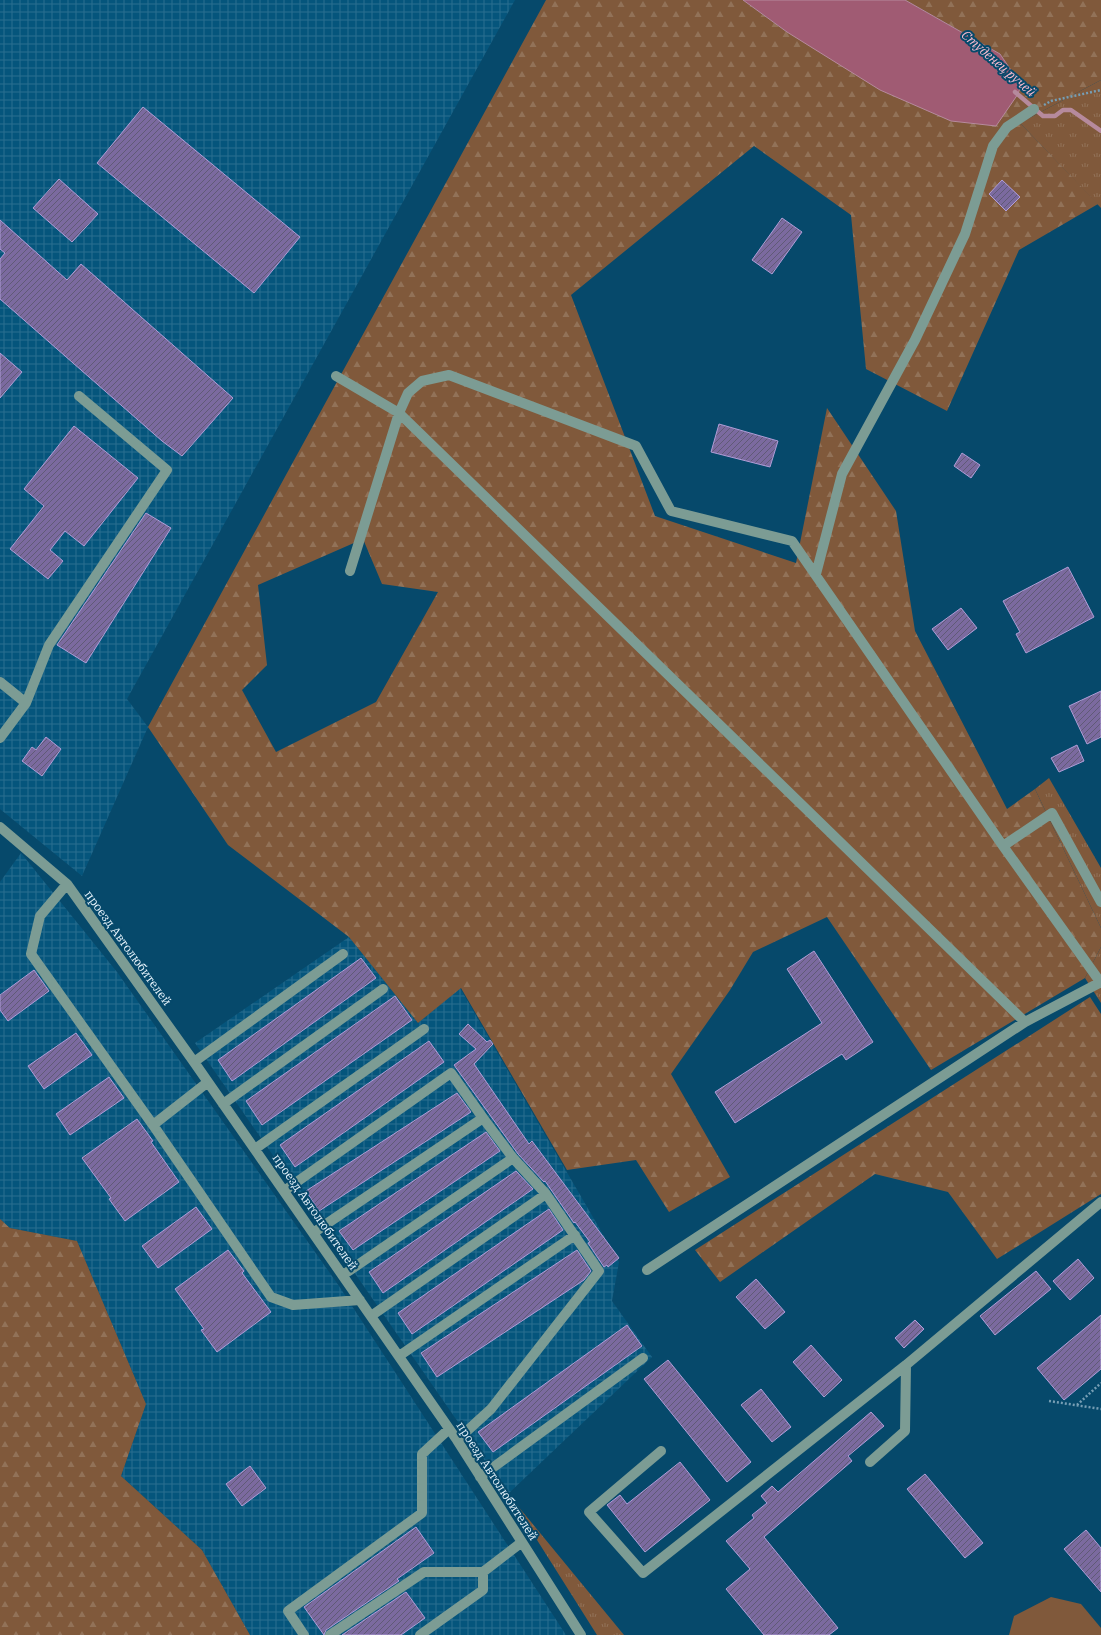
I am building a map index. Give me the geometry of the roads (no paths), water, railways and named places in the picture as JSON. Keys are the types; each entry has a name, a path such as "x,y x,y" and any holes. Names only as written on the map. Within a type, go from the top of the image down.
{"street":[{"path":"816,574 842,474 915,340 965,234 993,146 1007,127 1034,109"},
{"path":"350,571 399,413 408,393 422,381 449,375 636,446 671,511 792,541 1003,846 1101,982 1025,1022 647,1270"},
{"path":"336,376 399,413 1025,1022"},
{"path":"0,738 26,703 49,645 166,470 80,396"},
{"path":"0,682 26,703"},
{"path":"1003,846 1052,813 1101,902"},
{"name":"проезд Автолюбителей","path":"0,827 66,884 194,1062 449,1429 581,1635"},
{"path":"66,884 40,916 31,954 153,1125 271,1297 293,1305 360,1300"},
{"path":"194,1062 343,954"},
{"path":"223,1104 383,989"},
{"path":"255,1149 424,1029"},
{"path":"284,1191 451,1074 513,1158 546,1194 576,1235 599,1271 491,1409 456,1440"},
{"path":"153,1125 208,1082"},
{"path":"313,1233 483,1118"},
{"path":"343,1275 513,1158"},
{"path":"371,1316 546,1194"},
{"path":"661,1450 589,1512 643,1573 906,1365 1101,1202"},
{"path":"399,1356 576,1235"},
{"path":"480,1477 643,1358"},
{"path":"870,1462 905,1432 906,1365"},
{"path":"304,1635 288,1611 422,1513 422,1454 449,1429"},
{"path":"330,1635 424,1572 483,1572 522,1542"},
{"path":"420,1635 483,1590 483,1572"}],"water":[{"path":"743,0 905,0 1000,54 1021,85 1018,94 996,126 951,121 880,90 787,32"}],"waterway":[{"name":"Студенец ручей","path":"1015,92 1043,116 1055,116 1063,110 1071,110 1101,131"}]}
